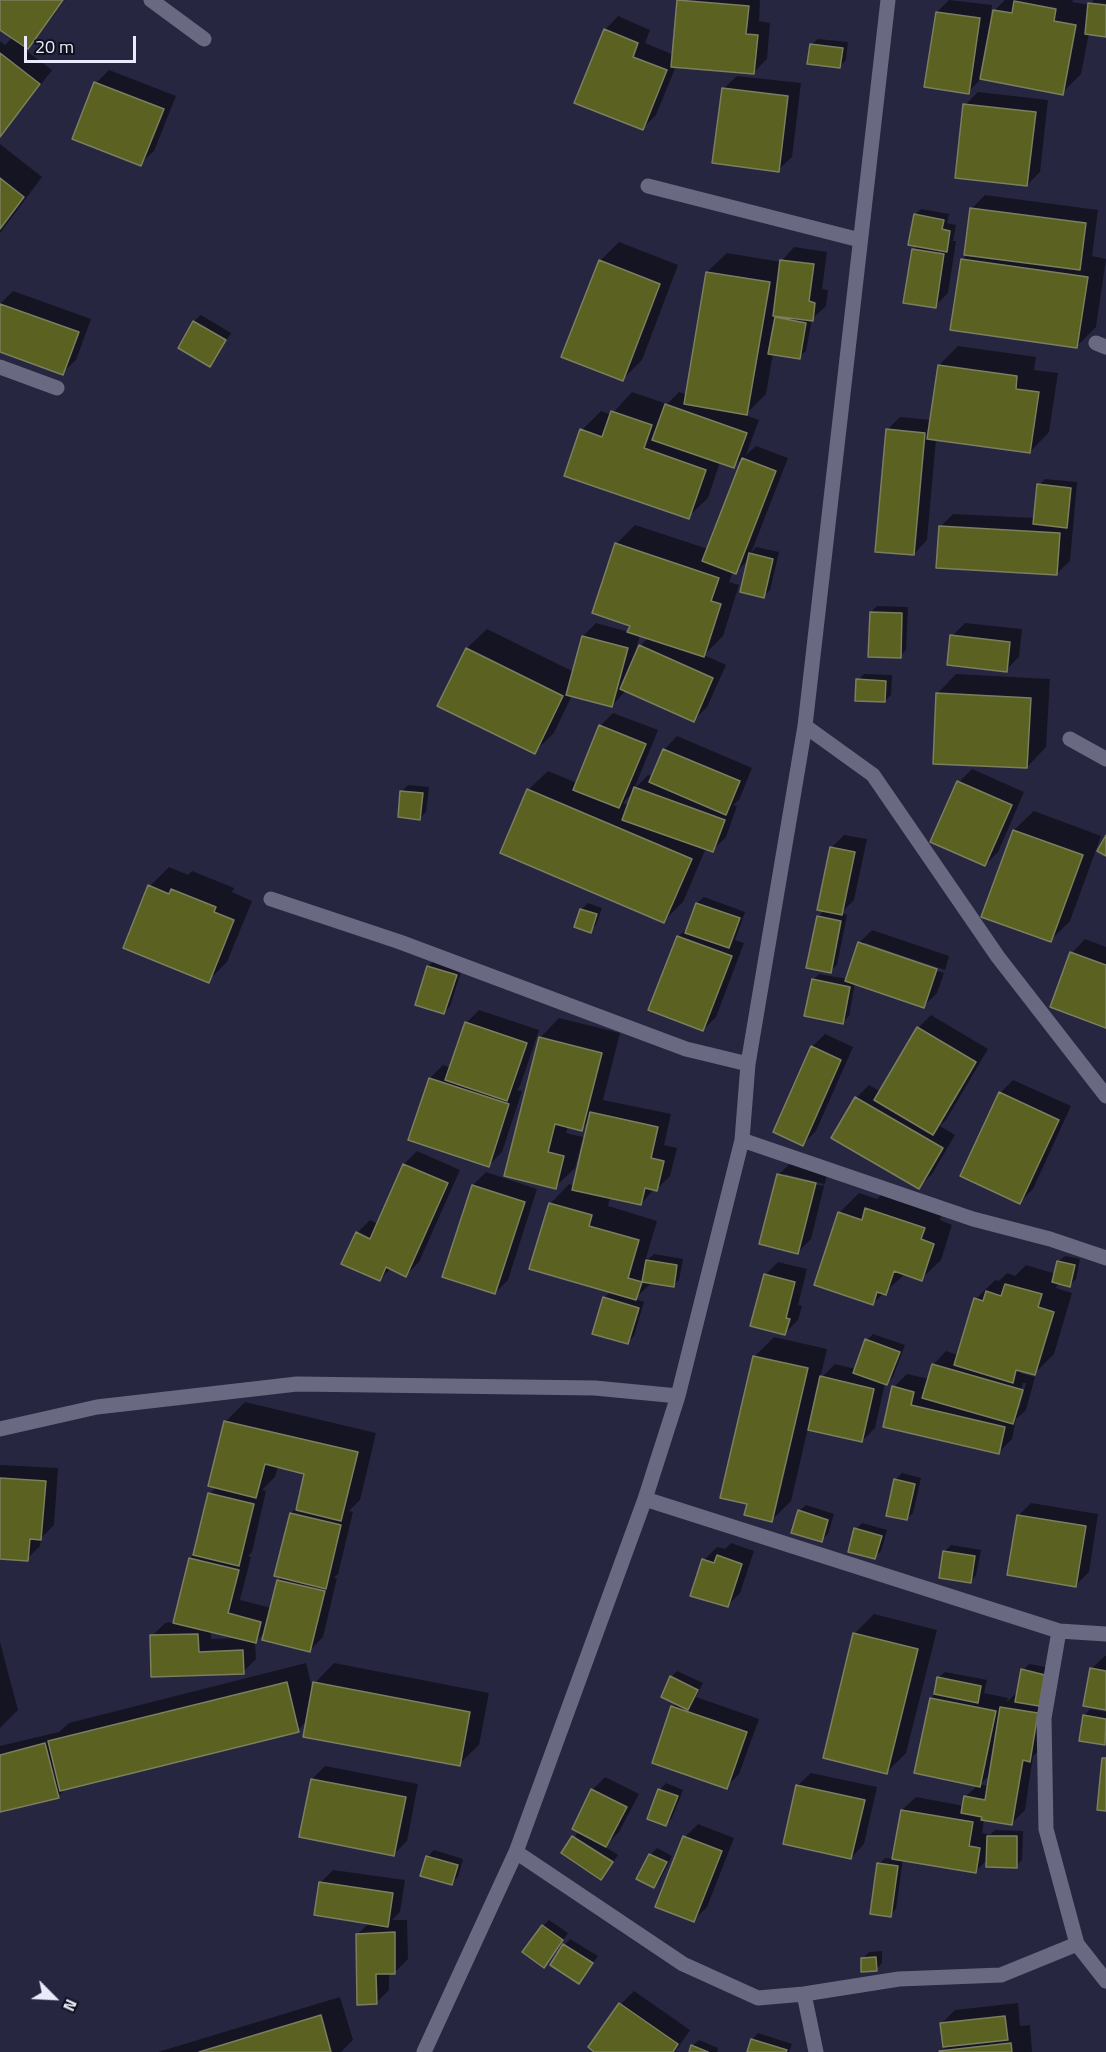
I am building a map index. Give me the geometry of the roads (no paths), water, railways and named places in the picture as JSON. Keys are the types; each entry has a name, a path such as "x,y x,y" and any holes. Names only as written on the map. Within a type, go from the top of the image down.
{"street":[{"path":"151,0 204,39"},
{"path":"424,2052 516,1852 645,1499 678,1396 742,1140 748,1064 804,726 888,0"},
{"path":"648,186 860,240"},
{"path":"0,367 57,388"},
{"path":"804,726 873,775 998,957 1106,1096"},
{"path":"1070,739 1106,759"},
{"path":"271,899 400,942 686,1049 748,1064"},
{"path":"742,1140 973,1219 1050,1239 1106,1258"},
{"path":"0,1429 97,1407 297,1384 595,1388 678,1396"},
{"path":"645,1499 1059,1630 1106,1634"},
{"path":"1059,1630 1044,1718 1046,1829 1077,1944 1106,1981"},
{"path":"516,1852 684,1964 758,1998 804,1994 899,1979 1001,1975 1077,1944"},
{"path":"804,1994 816,2052"}]}
